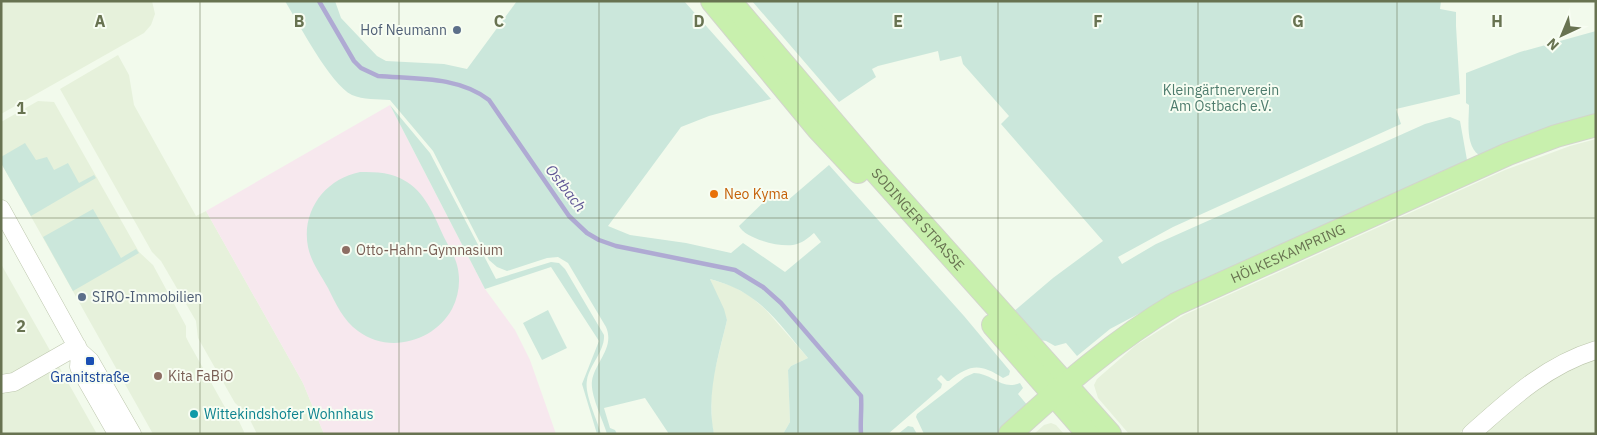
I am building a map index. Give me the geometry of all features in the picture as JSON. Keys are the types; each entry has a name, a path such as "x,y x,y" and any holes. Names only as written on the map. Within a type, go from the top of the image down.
{"main road":[{"name":"SODINGER STRASSE","path":"712,1 818,129 977,305 1059,389 1110,434"},
{"name":"SODINGER STRASSE","path":"730,1 1059,389 1088,434"},
{"name":"HÖLKESKAMPRING","path":"1010,434 1089,364 1143,324 1176,304 1508,154 1556,136 1596,125"}],"street":[{"path":"1,209 78,349 90,361 132,434"},
{"path":"1,384 14,382 78,349"},
{"path":"78,349 79,367 119,434"},
{"path":"1470,434 1535,380 1560,365 1596,350"}],"shaded area":[{"path":"1,1 152,1 155,14 151,25 144,33 1,114"},
{"path":"118,55 129,75 134,105 196,216 206,211 303,383 324,434 257,434 247,414 235,403 198,338 196,321 161,261 152,252 60,89"},
{"path":"38,101 54,102 139,252 153,265 186,326 186,337 189,343 227,411 237,417 245,434 153,434 1,163 1,122"},
{"name":"Otto-Hahn-Gymnasium","path":"390,105 485,289 515,330 530,360 556,434 324,434 303,383 206,211"},
{"path":"1596,139 1596,341 1583,345 1541,366 1512,387 1458,434 1129,434 1098,398 1094,385 1097,379 1136,345 1184,315 1505,170 1570,146"},
{"path":"1,264 52,354 1,379"},
{"path":"710,279 732,286 750,296 766,310 808,358 791,366 788,370 790,422 783,434 714,434 711,386 727,320"},
{"path":"1596,359 1596,434 1484,434 1517,405 1548,382 1577,366"},
{"path":"57,363 97,434 1,434 1,389"},
{"path":"1051,423 1056,425 1064,434 1034,434 1044,425"}],"green space":[{"path":"285,1 335,1 341,18 377,56 386,61 444,64 467,69 517,1 684,1 771,99 709,116 681,127 608,226 630,235 686,243 731,253 743,243 785,272 821,242 814,233 800,243 783,245 757,239 743,231 739,226 771,195 778,194 787,201 829,165 964,316 1010,371 1009,375 1003,378 988,370 975,368 963,371 949,381 941,375 937,379 942,384 941,388 888,434 783,434 790,422 788,370 791,366 808,358 780,325 757,302 736,288 710,279 727,320 712,390 711,405 714,434 669,434 645,398 604,408 610,428 615,430 617,434 607,434 595,400 592,381 606,348 608,335 606,327 568,263 558,257 547,258 507,271 497,267 489,260 433,151 390,100 361,98 343,89 316,53"},
{"name":"Kleingärtnerverein Am Ostbach e.V.","path":"752,1 1441,1 1440,9 1456,12 1460,94 1396,109 1401,124 1173,227 1118,257 1122,264 1156,244 1425,124 1450,117 1460,121 1467,160 1465,163 1187,288 1110,329 1077,356 1066,343 1055,346 1040,340 1013,312 1053,278 1103,241 1001,124 1009,116 963,64 961,56 940,61 938,51 878,66 872,69 876,77 839,102"},
{"path":"1596,31 1596,115 1479,155 1475,151 1470,139 1468,125 1469,105 1466,103 1466,73 1520,52"},
{"path":"390,105 430,153 496,279 551,262 559,263 565,269 604,335 602,347 587,380 587,392 601,434 597,434 582,384 599,341 551,267 485,289"},
{"path":"25,143 36,160 47,157 54,170 68,163 79,183 94,175 96,178 31,216 1,163 1,157"},
{"path":"360,172 390,174 414,187 430,208 454,256 459,276 459,287 452,309 434,330 422,337 396,343 383,342 370,338 358,331 344,317 337,306 309,253 308,221 318,199 326,189 336,182"},
{"path":"93,209 121,258 136,249 139,253 73,291 43,237"},
{"path":"548,310 567,348 542,360 523,323"},
{"path":"974,373 1008,385 1020,383 1023,388 1018,394 1028,406 997,434 924,434 916,417 917,414 965,377"},
{"path":"908,426 913,427 917,434 898,434"}],"waterway":[{"name":"Ostbach","path":"319,1 354,61 361,68 378,76 436,80 450,83 477,92 489,100 569,216 587,233 616,246 735,270 763,287 781,303 861,396 861,434"}],"place":[{"name":"Hof Neumann","path":"457,30"},
{"name":"Neo Kyma","path":"714,194"},
{"name":"Otto-Hahn-Gymnasium","path":"346,250"},
{"name":"SIRO-Immobilien","path":"82,297"},
{"name":"Granitstraße","path":"90,361"},
{"name":"Kita FaBiO","path":"158,376"},
{"name":"Wittekindshofer Wohnhaus","path":"194,414"}]}
